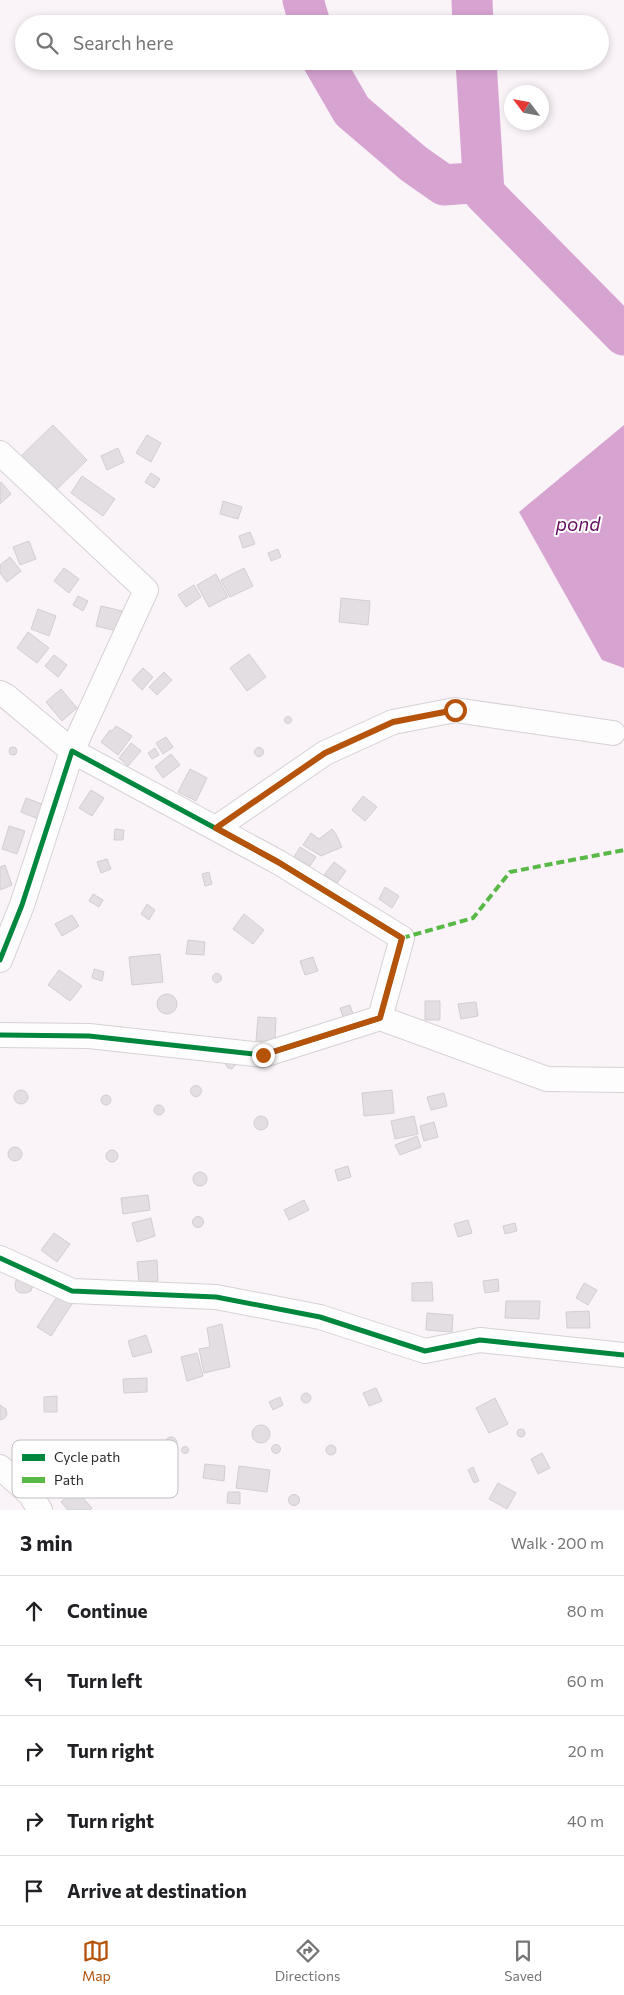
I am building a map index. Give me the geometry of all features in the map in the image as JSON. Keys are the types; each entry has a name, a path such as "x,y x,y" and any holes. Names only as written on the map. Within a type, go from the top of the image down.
{"street":[{"path":"0,453 146,590 72,751 22,905 0,960"},
{"path":"0,693 72,751 278,862 402,938 380,1018"},
{"path":"216,828 325,753 393,722 455,710 613,733"},
{"path":"0,1035 89,1036 263,1055 380,1018 547,1079 624,1080"},
{"path":"0,1258 72,1291 216,1297 320,1317 425,1351 480,1340 624,1355"},
{"path":"0,1467 12,1478"},
{"path":"32,1498 40,1510"}],"water":[{"name":"pond","path":"624,425 624,668 602,660 519,512"}],"building":[{"path":"53,425 87,460 55,491 21,456"},
{"path":"147,435 161,443 151,462 136,453"},
{"path":"118,448 124,462 107,470 101,456"},
{"path":"151,473 160,479 154,488 145,482"},
{"path":"82,476 115,499 103,516 71,493"},
{"path":"0,483 11,494 0,504"},
{"path":"223,501 242,507 238,519 220,514"},
{"path":"250,532 255,544 243,548 239,536"},
{"path":"29,541 36,559 20,565 13,547"},
{"path":"278,549 281,557 271,561 268,553"},
{"path":"10,557 21,571 7,582 0,573 0,565"},
{"path":"64,568 79,579 69,593 54,581"},
{"path":"244,568 253,586 230,597 221,580"},
{"path":"216,574 228,597 209,607 197,585"},
{"path":"194,585 201,597 186,607 178,595"},
{"path":"78,596 88,601 83,611 73,605"},
{"path":"341,598 370,601 368,625 339,622"},
{"path":"101,606 122,611 117,631 96,626"},
{"path":"38,609 56,616 49,636 31,629"},
{"path":"28,632 49,648 37,663 17,648"},
{"path":"249,654 266,677 247,691 230,668"},
{"path":"54,655 67,665 58,677 45,666"},
{"path":"143,668 153,677 142,690 132,680"},
{"path":"164,672 172,680 157,695 149,687"},
{"path":"61,689 77,708 62,721 46,702"},
{"path":"288,716 292,720 288,724 284,720"},
{"path":"116,726 132,736 118,755 101,742 110,730 112,731"},
{"path":"166,737 173,747 163,754 156,743"},
{"path":"131,743 141,751 128,766 119,758"},
{"path":"13,747 17,751 13,755 9,751"},
{"path":"155,748 159,755 152,759 148,753"},
{"path":"259,748 263,752 259,756 255,752"},
{"path":"171,754 180,765 163,778 155,767"},
{"path":"190,769 207,778 196,801 178,792"},
{"path":"91,790 104,798 92,816 79,808"},
{"path":"363,796 377,807 365,821 352,810"},
{"path":"26,798 47,806 41,820 21,812"},
{"path":"9,826 25,831 17,854 2,849"},
{"path":"115,829 124,830 123,840 114,840"},
{"path":"332,829 342,847 321,856 303,845 311,833 319,839"},
{"path":"300,847 316,857 310,866 294,857"},
{"path":"107,859 111,869 101,873 97,862"},
{"path":"334,862 346,871 337,883 324,875"},
{"path":"5,865 12,885 0,890 0,867"},
{"path":"209,872 212,884 205,886 202,874"},
{"path":"385,887 399,896 392,908 379,899"},
{"path":"93,894 103,900 99,907 89,901"},
{"path":"147,904 155,910 149,920 141,914"},
{"path":"244,914 264,930 253,944 233,929"},
{"path":"72,915 79,926 62,936 55,924"},
{"path":"188,940 205,942 204,955 186,954"},
{"path":"160,954 163,982 132,985 129,957"},
{"path":"313,957 318,971 305,975 300,961"},
{"path":"94,969 104,972 102,981 92,978"},
{"path":"59,970 82,986 70,1001 48,985"},
{"path":"217,973 222,978 217,983 212,978"},
{"path":"167,994 174,997 177,1004 174,1011 167,1014 160,1011 157,1004 160,997"},
{"path":"425,1001 440,1001 440,1020 425,1020"},
{"path":"476,1002 478,1016 461,1019 458,1004"},
{"path":"350,1005 354,1017 344,1020 340,1008"},
{"path":"258,1017 276,1018 275,1042 256,1041"},
{"path":"224,1062 237,1063 232,1069 228,1068"},
{"path":"194,1086 198,1086 201,1091 200,1095 194,1096 191,1093 191,1089"},
{"path":"21,1090 26,1092 28,1097 26,1102 21,1104 16,1102 14,1097 16,1092"},
{"path":"392,1090 394,1113 364,1116 362,1093"},
{"path":"444,1093 447,1106 431,1110 427,1097"},
{"path":"106,1095 111,1100 106,1105 101,1100"},
{"path":"157,1105 161,1105 164,1110 163,1114 157,1115 154,1112 154,1108"},
{"path":"258,1116 264,1116 268,1123 264,1130 258,1130 254,1126 254,1120"},
{"path":"414,1116 418,1134 395,1139 391,1121"},
{"path":"434,1122 438,1137 424,1141 420,1126"},
{"path":"417,1136 421,1147 400,1155 395,1145"},
{"path":"12,1147 18,1147 22,1154 18,1161 12,1161 8,1157 8,1151"},
{"path":"114,1150 117,1151 117,1161 110,1162 107,1161 106,1154 107,1151"},
{"path":"348,1166 351,1177 338,1181 335,1170"},
{"path":"200,1172 205,1174 207,1179 205,1184 200,1186 195,1184 193,1179 195,1174"},
{"path":"148,1195 150,1210 123,1214 121,1198"},
{"path":"304,1200 309,1210 289,1220 284,1210"},
{"path":"196,1217 200,1217 203,1222 202,1226 196,1227 193,1224 193,1220"},
{"path":"151,1218 155,1236 137,1242 132,1223"},
{"path":"468,1220 472,1233 458,1237 454,1224"},
{"path":"515,1223 517,1231 505,1234 503,1226"},
{"path":"54,1233 70,1244 57,1262 41,1250"},
{"path":"157,1260 158,1281 139,1283 137,1262"},
{"path":"17,1278 33,1285 31,1291 20,1293 16,1290"},
{"path":"498,1279 499,1291 485,1293 483,1281"},
{"path":"432,1282 433,1301 412,1301 412,1283"},
{"path":"584,1283 597,1290 588,1305 576,1298"},
{"path":"58,1295 72,1304 51,1336 37,1327"},
{"path":"506,1301 540,1301 539,1319 505,1318"},
{"path":"589,1311 590,1328 567,1328 566,1312"},
{"path":"427,1313 453,1315 452,1332 426,1330"},
{"path":"222,1324 230,1367 204,1373 199,1349 210,1347 207,1328"},
{"path":"146,1335 152,1352 133,1357 128,1341"},
{"path":"197,1353 203,1376 187,1381 181,1357"},
{"path":"147,1378 147,1392 124,1393 123,1379"},
{"path":"376,1388 382,1401 369,1406 363,1393"},
{"path":"306,1393 311,1398 306,1403 301,1398"},
{"path":"57,1396 57,1412 44,1412 44,1397"},
{"path":"280,1397 283,1405 273,1410 269,1402"},
{"path":"495,1398 508,1424 489,1433 476,1408"},
{"path":"0,1405 6,1409 7,1414 5,1418 0,1420"},
{"path":"261,1425 267,1428 270,1434 267,1440 261,1443 255,1440 252,1434 255,1428"},
{"path":"521,1429 525,1433 521,1437 517,1433"},
{"path":"171,1437 176,1440 166,1440"},
{"path":"276,1444 281,1449 276,1454 271,1449"},
{"path":"331,1445 336,1450 331,1455 326,1450"},
{"path":"185,1446 189,1450 185,1454 181,1450"},
{"path":"542,1453 550,1468 538,1474 531,1459"},
{"path":"205,1464 225,1466 224,1481 203,1478"},
{"path":"239,1466 270,1470 267,1492 236,1488"},
{"path":"473,1467 479,1481 474,1483 468,1470"},
{"path":"498,1483 516,1493 507,1509 489,1499"},
{"path":"228,1492 240,1492 240,1504 227,1503"},
{"path":"294,1494 300,1500 294,1506 288,1500"},
{"path":"65,1498 83,1498 92,1508 90,1510 68,1510 61,1502"}],"waterway":[{"path":"303,0 307,15"},
{"path":"472,0 473,15"},
{"path":"328,70 352,111 414,164 444,185 483,182"},
{"path":"477,70 484,193 624,335"}],"marked path":[{"path":"402,938 473,918 510,872 624,850"}],"cycle path":[{"path":"0,960 22,905 72,751 278,862 402,938 380,1018 263,1055 89,1036 0,1035"},
{"path":"0,1258 72,1291 216,1297 320,1317 425,1351 480,1340 624,1355"}],"route":[{"path":"263,1055 380,1018 402,938 278,862 216,828 325,753 393,722 455,710"}]}
